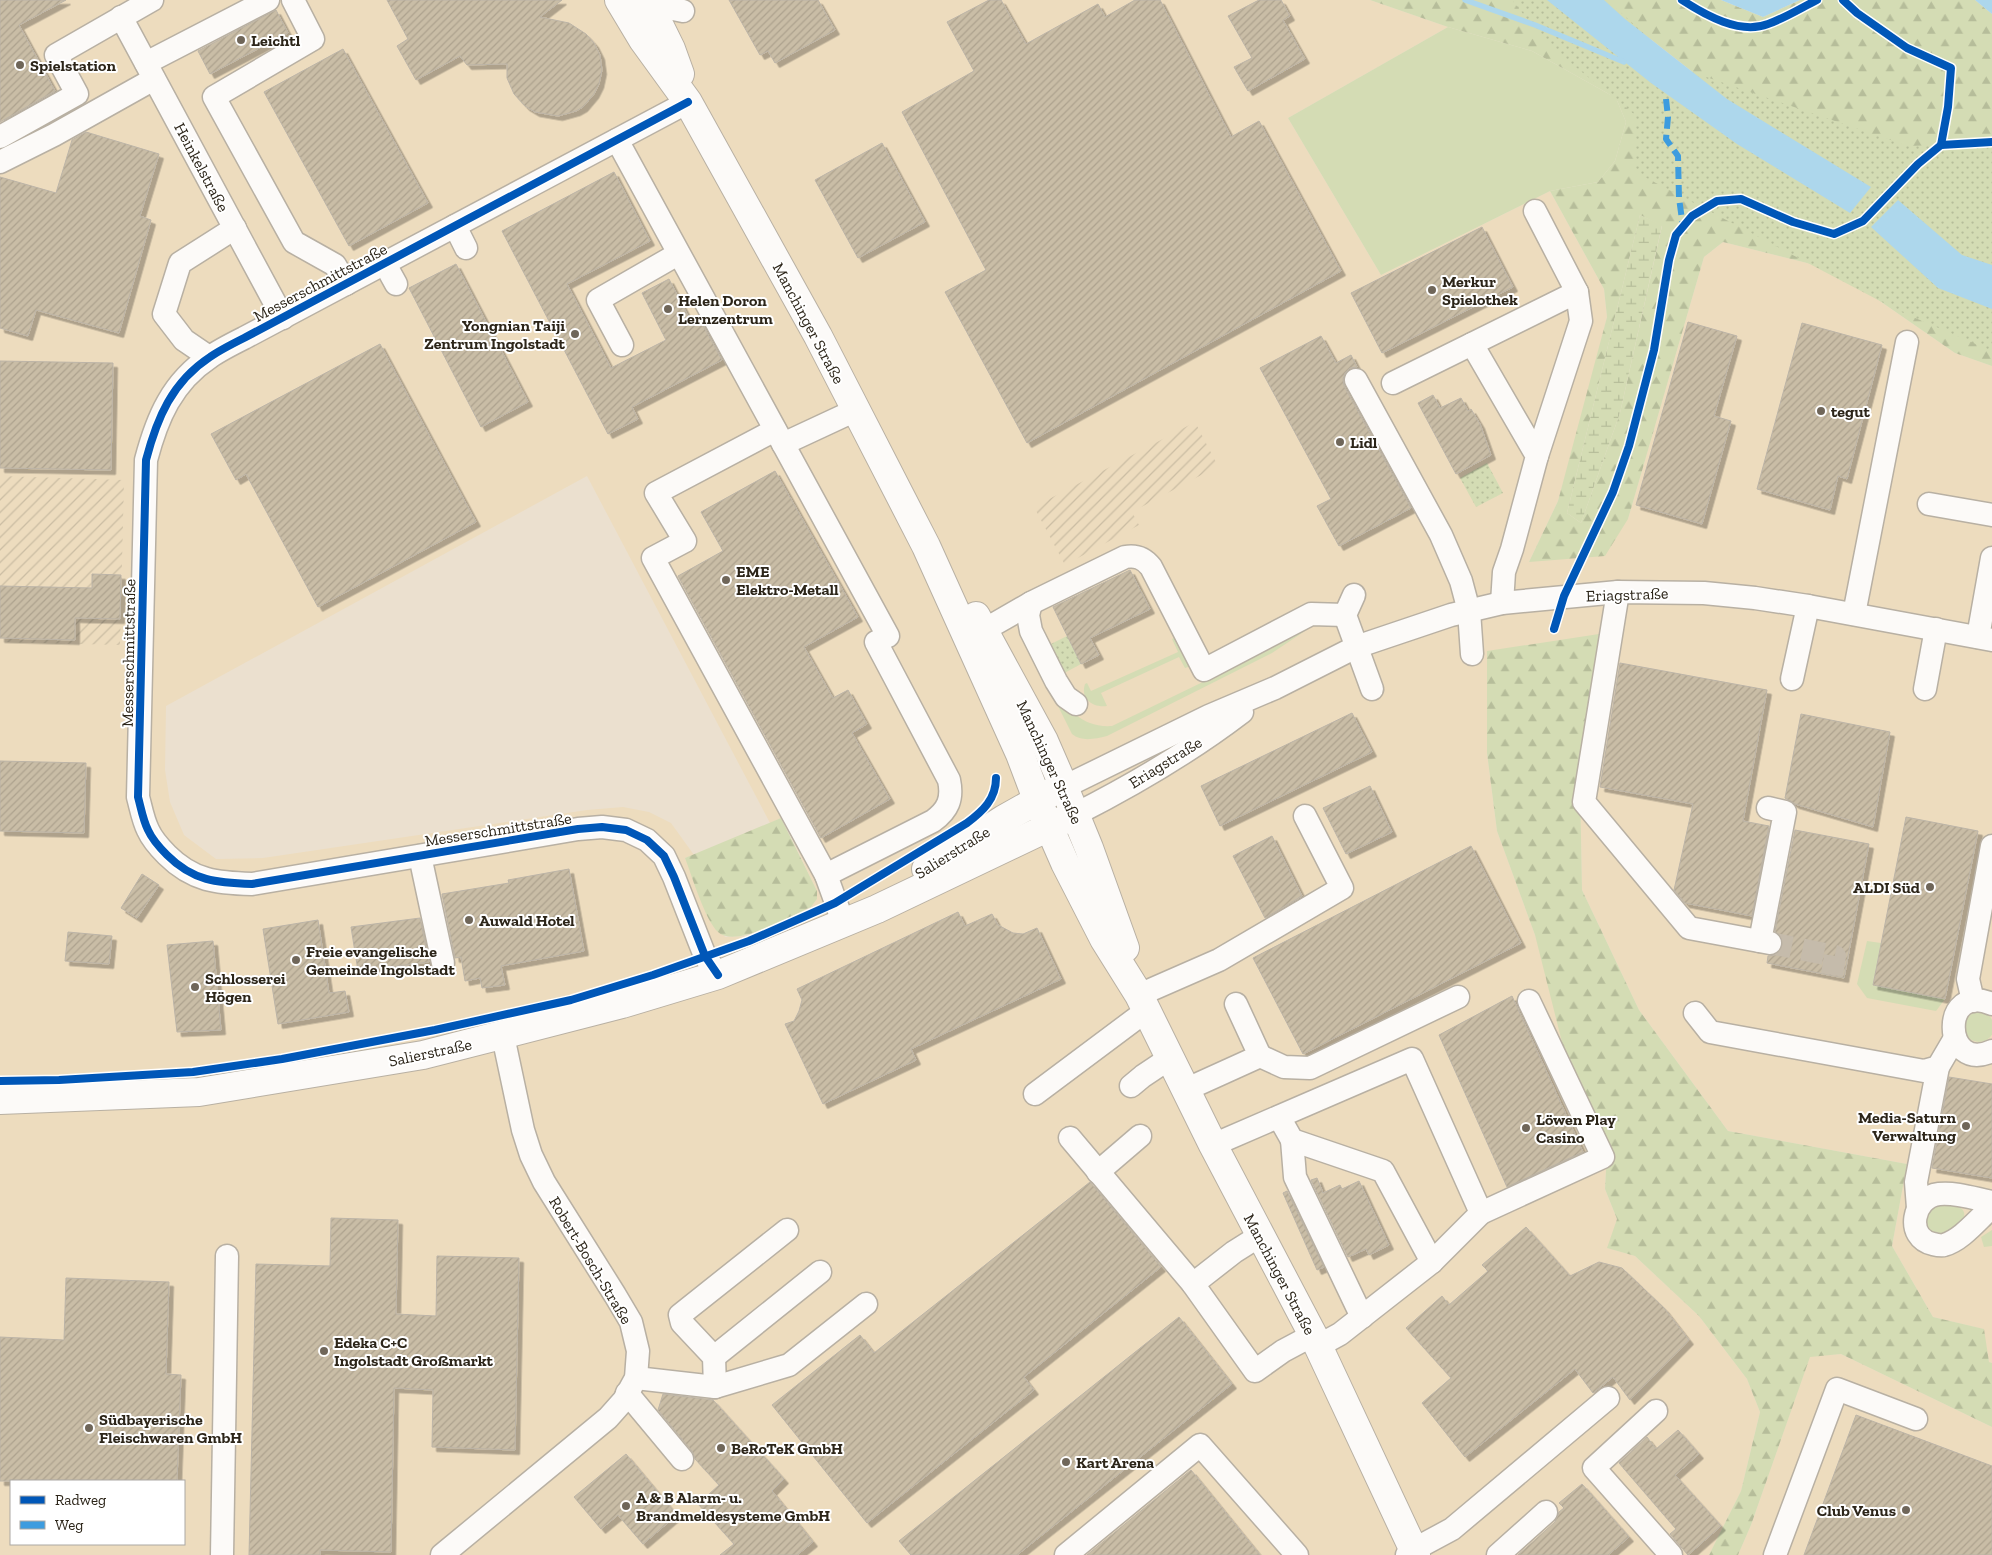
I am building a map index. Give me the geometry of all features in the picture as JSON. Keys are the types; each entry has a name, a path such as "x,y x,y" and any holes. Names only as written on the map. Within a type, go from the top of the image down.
{"main road":[{"name":"Manchinger Straße","path":"619,0 643,40 688,102 818,336 926,546 1020,754 1049,827 1104,940 1143,1003 1213,1145 1315,1341 1412,1553"},
{"name":"Manchinger Straße","path":"648,2 671,49 688,102"},
{"name":"Manchinger Straße","path":"926,546 962,594 984,630 1044,741 1076,814 1143,1003"},
{"name":"Salierstraße","path":"843,922 1037,799 1064,786"},
{"name":"Eriagstraße","path":"1049,827 1076,814"},
{"name":"Salierstraße","path":"0,1100 199,1092 374,1064 503,1036 622,1004 718,975 877,909 1049,827"}],"street":[{"path":"0,137 77,94 56,55 152,0"},
{"path":"0,162 54,136 150,71 268,0"},
{"path":"293,0 313,39 214,97 294,242 335,265 346,284"},
{"path":"648,2 683,11"},
{"name":"Heinkelstraße","path":"121,17 283,318"},
{"name":"Messerschmittstraße","path":"688,102 209,357 186,377 168,401 154,429 146,460 138,797 148,830 160,848 176,864 195,877 223,883 252,884 578,829 602,827 626,830 647,840 664,856 705,956 718,975"},
{"path":"617,140 888,636 876,642 949,780 951,790 950,803 942,814 933,821 826,875"},
{"path":"1502,603 1504,572 1512,550 1537,456 1581,321 1576,292 1536,210"},
{"path":"455,226 466,248"},
{"path":"209,357 184,340 164,314 180,263 234,228"},
{"path":"622,345 598,300 678,254"},
{"path":"385,264 396,284"},
{"path":"1393,383 1576,292"},
{"path":"1854,614 1907,342"},
{"path":"1472,344 1537,456"},
{"path":"1356,380 1440,535 1462,581 1469,611 1472,654"},
{"path":"843,922 826,875 653,558 685,541 656,493 779,437 856,410"},
{"path":"1930,504 1992,515"},
{"path":"984,630 1031,603 1125,557 1135,556 1147,562 1151,567 1204,670 1311,614 1349,605 1356,647 1372,689"},
{"path":"1985,638 1992,558"},
{"path":"1618,592 1584,802 1689,928 1765,942 1785,812 1768,808"},
{"name":"Eriagstraße","path":"1064,786 1209,716 1275,688 1356,647 1412,627 1502,603 1618,592 1704,592 1808,606 1985,638"},
{"path":"1031,603 1028,615 1031,631 1056,681 1066,697 1076,704"},
{"path":"1792,678 1808,606"},
{"path":"1925,690 1936,629"},
{"name":"Eriagstraße","path":"1076,814 1110,797 1215,731 1275,688"},
{"path":"1035,1094 1143,1003 1342,888 1305,816"},
{"path":"1992,846 1968,979 1982,1003 1960,1009 1955,1015 1953,1023 1955,1038 1966,1050 1982,1054 1992,1050"},
{"path":"420,856 443,964"},
{"path":"1236,1004 1260,1056 1284,1067 1310,1068 1458,997"},
{"path":"1070,1138 1193,1284 1254,1371 1283,1351 1340,1334 1432,1262 1481,1214 1604,1157 1529,1001"},
{"path":"1695,1013 1710,1032 1924,1070 1938,1067"},
{"name":"Robert-Bosch-Straße","path":"503,1036 516,1101 531,1155 544,1182 630,1322 638,1351 631,1386"},
{"path":"1918,1208 1916,1182 1938,1067 1955,1038"},
{"path":"1186,1090 1260,1056"},
{"path":"1131,1086 1170,1058"},
{"path":"1213,1145 1412,1059 1481,1214"},
{"path":"1279,1117 1292,1140 1295,1177 1362,1317"},
{"path":"1098,1172 1140,1136"},
{"path":"1292,1140 1383,1171 1432,1262"},
{"path":"1992,1202 1938,1194 1926,1198 1918,1208 1914,1220 1917,1232 1927,1243 1942,1246 1954,1241 1992,1207"},
{"path":"716,1387 714,1357 682,1323 680,1315 786,1230"},
{"path":"1193,1284 1234,1252 1261,1235"},
{"path":"222,1555 227,1256"},
{"path":"714,1357 820,1272"},
{"path":"631,1386 716,1387 789,1365 855,1307"},
{"path":"631,1386 682,1458"},
{"path":"442,1555 608,1418 631,1386"},
{"path":"1774,1555 1837,1389 1916,1419"},
{"path":"1412,1553 1452,1529 1608,1398"},
{"path":"1656,1411 1594,1468 1671,1555"},
{"path":"1066,1555 1200,1445 1297,1555"},
{"path":"1498,1555 1546,1512"}],"shaded area":[{"path":"0,0 1370,0 1448,27 1288,118 1381,275 1550,191 1604,289 1607,317 1586,403 1558,501 1529,562 1628,519 1704,257 1723,242 1835,270 1955,353 1992,366 1992,1363 1989,1362 1983,1329 1933,1317 1892,1246 1907,1164 1728,1131 1639,1010 1582,890 1580,782 1487,651 1487,753 1497,831 1535,935 1607,1151 1605,1189 1617,1219 1608,1248 1635,1256 1699,1316 1747,1379 1760,1412 1741,1491 1709,1555 0,1555","holes":["587,476 770,823 782,818 817,891 817,899 811,907 746,936 725,937 685,858 694,855 671,823 649,812 623,807 587,810 263,858 216,859 184,835 170,802 165,770 166,706"]},
{"path":"1195,422 1218,466 1132,512 1139,525 1065,565 1034,507"},
{"path":"0,476 124,480 120,645 0,642"},
{"path":"1841,1354 1992,1427 1992,1555 1738,1555 1751,1525 1810,1356"}],"green space":[{"path":"1370,0 1547,0 1727,99 1625,19 1604,0 1721,0 1763,17 1800,0 1975,0 1992,14 1992,366 1955,353 1835,270 1723,242 1704,257 1628,519 1605,556 1529,562 1558,501 1607,317 1604,289 1550,191 1598,182 1615,161 1626,122 1616,98 1532,51 1448,27","holes":["1640,215 1662,226 1620,413 1581,523 1567,513"]},
{"path":"1512,0 1607,0 1683,69 1908,146 1992,143 1992,351 1899,311 1635,172 1635,115 1546,43"},
{"path":"1448,27 1532,51 1616,98 1626,122 1615,161 1598,182 1550,191 1381,275 1288,118"},
{"path":"1640,215 1662,225 1620,413 1581,523 1567,513"},
{"path":"1487,463 1503,493 1476,507 1460,478"},
{"path":"1301,625 1311,625 1272,653 1107,736 1084,739 1072,734 1050,690 1077,716 1092,724 1112,726 1271,649"},
{"path":"1599,634 1580,782 1582,890 1639,1010 1728,1131 1907,1164 1892,1246 1933,1317 1984,1329 1989,1362 1992,1363 1992,1427 1841,1354 1810,1357 1751,1525 1738,1555 1709,1555 1741,1491 1760,1412 1747,1379 1699,1316 1635,1256 1607,1248 1617,1219 1605,1189 1607,1151 1566,1058 1535,935 1497,831 1487,753 1487,651"},
{"path":"1067,636 1081,664 1057,677 1043,648"},
{"path":"1176,637 1191,666 1185,668 1179,657 1101,693 1107,706 1097,706 1086,698 1084,689 1087,683 1091,691 1178,652 1172,639"},
{"path":"781,818 817,891 817,899 811,907 750,934 726,936 718,932 708,918 685,858"},
{"path":"1867,941 1881,943 1873,985 1945,999 1936,1011 1867,998 1857,984"},
{"path":"1973,1013 1985,1013 1993,1021 1993,1033 1985,1041 1973,1041 1965,1033 1965,1021"},
{"path":"1937,1203 1955,1205 1963,1210 1964,1216 1956,1228 1940,1234 1933,1232 1926,1226 1925,1212"},
{"path":"1992,1230 1992,1246 1984,1247 1981,1237"}],"water":[{"path":"1547,0 1604,0 1625,19 1727,99 1871,187 1850,213 1737,144 1651,83"},
{"path":"1721,0 1800,0 1763,17"},
{"path":"1975,0 1992,0 1992,14"},
{"path":"1898,200 1962,255 1992,265 1992,309 1938,288 1871,227"}],"building":[{"name":"Spielstation","path":"0,0 66,0 19,25 55,91 0,122"},
{"path":"387,0 562,0 540,17 569,23 586,34 594,43 600,55 602,70 599,84 594,94 583,107 558,116 535,112 525,106 514,94 507,78 507,64 467,65 460,56 416,80 397,46 408,39"},
{"path":"729,0 818,0 835,30 775,63 768,51 760,55"},
{"path":"989,0 1001,0 1026,44 1098,4 1105,17 1135,0 1160,0 1231,137 1259,121 1341,271 1027,443 945,292 986,270 902,112 974,71 947,22"},
{"path":"1259,0 1281,0 1290,16 1283,20 1305,59 1248,91 1234,67 1252,58 1228,16"},
{"name":"Leichtl","path":"276,10 288,33 210,74 198,51"},
{"path":"343,49 428,203 349,246 264,92"},
{"path":"86,132 159,154 140,216 151,220 119,333 36,310 28,336 0,328 0,177 56,193 72,140"},
{"path":"882,143 925,222 858,258 815,180"},
{"path":"614,172 650,241 567,284 611,368 666,340 642,293 669,279 693,326 701,322 722,360 632,407 638,419 608,434 502,231"},
{"name":"Merkur Spielothek","path":"1482,227 1513,287 1382,353 1351,293"},
{"path":"456,264 528,402 481,427 409,288"},
{"path":"1688,322 1737,336 1714,416 1731,421 1702,524 1636,505"},
{"name":"tegut","path":"1802,323 1882,345 1847,479 1838,476 1830,510 1757,489"},
{"name":"Lidl","path":"1321,336 1336,363 1351,355 1357,367 1350,368 1345,373 1343,379 1344,386 1411,508 1339,546 1317,506 1331,499 1260,368"},
{"path":"380,344 476,522 318,607 246,474 236,480 211,434"},
{"path":"0,361 113,363 111,470 0,468"},
{"path":"1433,395 1440,408 1461,398 1468,411 1471,409 1480,424 1491,455 1456,474 1418,403"},
{"path":"775,471 858,617 804,647 833,698 848,690 867,724 852,733 890,799 821,838 678,576 723,551 701,512"},
{"path":"1130,570 1150,609 1090,638 1099,655 1081,664 1053,607"},
{"path":"92,574 121,575 120,619 75,618 75,640 0,638 0,586 92,588"},
{"path":"1620,663 1767,690 1743,821 1769,826 1752,916 1685,903 1674,890 1693,804 1600,787"},
{"path":"1352,713 1372,752 1220,826 1201,786"},
{"path":"1801,714 1890,732 1873,827 1795,804 1785,798"},
{"path":"0,761 86,763 84,833 0,831"},
{"path":"1370,786 1392,832 1346,854 1323,808"},
{"name":"ALDI Süd","path":"1906,817 1978,831 1945,999 1873,985"},
{"path":"1795,830 1869,844 1844,978 1767,963 1768,956 1775,955 1783,946 1782,938 1775,931"},
{"path":"1272,836 1302,896 1265,918 1233,856"},
{"path":"1471,846 1521,943 1303,1054 1253,958"},
{"path":"569,869 584,951 501,966 505,985 482,988 480,978 465,981 461,957 455,958 442,894 509,883 508,880"},
{"path":"142,874 159,885 137,918 121,908"},
{"path":"958,912 965,926 992,914 998,925 1013,933 1023,934 1037,928 1061,979 911,1049 916,1060 823,1104 785,1024 794,1021 799,1011 802,1000 797,989"},
{"path":"420,918 429,962 358,971 351,927"},
{"name":"Freie evangelische Gemeinde Ingolstadt","path":"318,920 329,993 345,991 349,1012 278,1024 263,929"},
{"path":"68,932 112,936 109,964 65,961"},
{"name":"Schlosserei Högen","path":"213,941 221,1030 177,1032 167,945"},
{"name":"Löwen Play Casino","path":"1512,996 1583,1152 1507,1187 1439,1035"},
{"name":"Media-Saturn Verwaltung","path":"1949,1077 1992,1084 1992,1178 1932,1168"},
{"path":"1317,1178 1323,1193 1340,1185 1342,1189 1359,1181 1389,1245 1369,1255 1366,1249 1348,1257 1311,1180"},
{"path":"1090,1182 1161,1267 1024,1377 1034,1390 867,1523 772,1405 860,1335 874,1353"},
{"path":"1287,1191 1324,1267 1317,1270 1283,1193"},
{"name":"Edeka C+C Ingolstadt Großmarkt","path":"331,1218 398,1220 396,1314 436,1316 437,1256 519,1258 515,1450 432,1447 433,1390 394,1388 391,1552 320,1550 320,1555 249,1555 256,1264 330,1266"},
{"path":"1526,1227 1570,1276 1599,1262 1622,1268 1664,1308 1689,1340 1630,1400 1613,1377 1593,1393 1575,1369 1465,1457 1422,1403 1451,1378 1406,1328 1442,1296 1449,1305 1488,1271 1482,1265"},
{"name":"Südbayerische Fleischwaren GmbH","path":"66,1278 169,1282 166,1374 181,1375 177,1480 0,1481 0,1337 64,1340"},
{"name":"Kart Arena","path":"1179,1317 1232,1384 1017,1555 911,1555 899,1541"},
{"name":"BeRoTeK GmbH","path":"663,1394 713,1400 784,1479 772,1491 813,1542 797,1555 720,1555 734,1544 698,1504 719,1485 695,1459 692,1451 658,1410"},
{"name":"Club Venus","path":"1856,1415 1992,1466 1992,1555 1804,1555"},
{"path":"1678,1430 1699,1454 1675,1475 1721,1526 1688,1555 1670,1534 1676,1529 1619,1463 1647,1437 1656,1449"},
{"name":"A & B Alarm- u. Brandmeldesysteme GmbH","path":"626,1454 677,1515 643,1544 618,1515 601,1529 574,1497"},
{"path":"1191,1470 1260,1555 1087,1555"},
{"path":"1582,1484 1629,1537 1608,1555 1518,1555 1555,1522 1559,1512 1564,1508 1559,1503"}],"waterway":[{"path":"1465,0 1535,25 1624,62"}],"tunnel":[{"path":"1770,943 1835,956 1832,975"}],"marked path":[{"path":"1666,99 1668,117 1666,139 1678,156 1679,198 1683,227"}],"cycle path":[{"path":"1682,0 1701,12 1723,22 1746,27 1768,24 1817,0"},
{"path":"1843,0 1857,13 1907,48 1951,68 1948,107 1941,145"},
{"path":"688,102 222,349 197,367 176,390 161,416 146,460 138,797 143,818 154,840 177,864 206,879 239,884 252,884 578,829 602,827 626,830 647,840 664,856 705,956 718,975"},
{"path":"1554,629 1564,596 1613,492 1629,446 1654,350 1669,260 1676,235 1692,216 1717,201 1741,199 1793,222 1834,234 1863,221 1918,164 1941,145 1992,142"},
{"path":"0,1081 59,1080 193,1072 282,1059 435,1030 571,1000 653,975 749,941 835,903 967,823 983,809 991,798 996,778"}],"place":[{"name":"Leichtl","path":"241,40"},
{"name":"Spielstation","path":"20,65"},
{"name":"Merkur Spielothek","path":"1432,290"},
{"name":"Helen Doron Lernzentrum","path":"668,309"},
{"name":"Yongnian Taiji Zentrum Ingolstadt","path":"575,334"},
{"name":"tegut","path":"1821,411"},
{"name":"Lidl","path":"1340,442"},
{"name":"EME Elektro-Metall","path":"726,580"},
{"name":"ALDI Süd","path":"1930,887"},
{"name":"Auwald Hotel","path":"469,920"},
{"name":"Freie evangelische Gemeinde Ingolstadt","path":"296,960"},
{"name":"Schlosserei Högen","path":"195,987"},
{"name":"Media-Saturn Verwaltung","path":"1966,1126"},
{"name":"Löwen Play Casino","path":"1526,1128"},
{"name":"Edeka C+C Ingolstadt Großmarkt","path":"324,1351"},
{"name":"Südbayerische Fleischwaren GmbH","path":"89,1428"},
{"name":"BeRoTeK GmbH","path":"721,1448"},
{"name":"Kart Arena","path":"1066,1462"},
{"name":"A & B Alarm- u. Brandmeldesysteme GmbH","path":"626,1506"},
{"name":"Club Venus","path":"1906,1510"}]}
